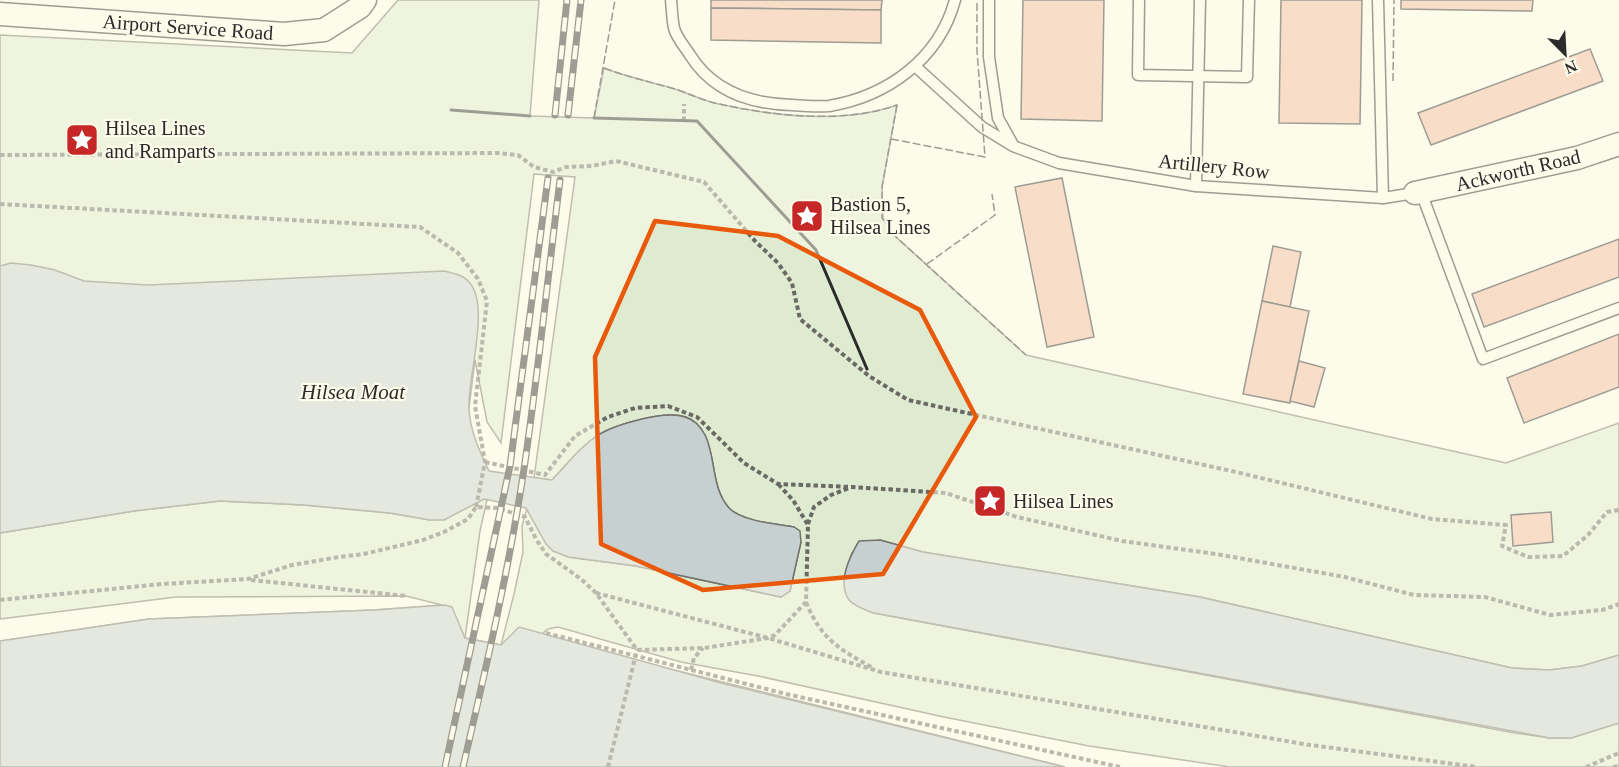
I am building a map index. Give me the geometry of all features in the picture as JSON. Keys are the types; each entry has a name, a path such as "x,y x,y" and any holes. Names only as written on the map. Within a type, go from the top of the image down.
{"street":[{"name":"Airport Service Road","path":"0,14 284,34 324,30 360,7 365,0"},
{"name":"Ackworth Road","path":"1418,193 1577,158 1619,144"}],"lane":[{"path":"671,0 674,29 698,68 730,93 768,105 827,106 865,98 899,80 916,67 939,39 955,0"},
{"path":"989,0 989,57 998,118 1013,146"},
{"path":"1139,0 1138,75 1247,77 1249,0"},
{"path":"1196,186 1200,0"},
{"path":"1378,0 1383,198"},
{"name":"Artillery Row","path":"916,67 982,127 1013,146 1059,163 1196,186 1383,198 1418,193"},
{"path":"1418,193 1483,359 1619,308"}],"path":[{"path":"684,104 684,121"},
{"path":"0,155 497,153 518,155 534,167 553,171 566,167 592,166 616,161 704,182 755,241 778,263 792,283 800,319 868,376 908,400 1236,472 1432,519 1506,525 1502,546 1528,557 1563,556 1588,535 1607,512 1619,510"},
{"path":"0,204 420,227 458,253 478,279 487,301 475,406 485,462 476,507 468,519 423,540 364,554 339,556 292,566 248,579"},
{"path":"485,462 545,475 575,436 608,417 635,408 668,406 697,417 744,464 778,484 793,500 808,525"},
{"path":"778,484 946,494 1017,517 1122,542 1216,554 1345,577 1414,595 1485,597 1550,615 1602,610 1619,604"},
{"path":"852,487 831,495 814,507 808,525 806,602 814,622 830,641 881,672"},
{"path":"476,507 498,508 525,517 546,554 581,579 596,593 638,650"},
{"path":"0,600 162,584 248,579 406,596"},
{"path":"596,593 768,638 881,672 1310,745 1477,767"},
{"path":"638,650 704,648 768,638 775,635 806,602"},
{"path":"546,633 797,696 1120,767"},
{"path":"691,670 694,658 704,648"},
{"path":"608,767 638,650"},
{"path":"1586,767 1619,753"},
{"path":"1613,767 1619,766"}],"highlighted area":[{"path":"655,221 778,236 920,310 976,417 883,574 703,590 601,544 595,357"}],"green space":[{"path":"398,0 539,0 530,116 594,118 604,68 713,103 786,115 855,115 897,105 882,187 883,218 896,237 1026,355 1506,463 1619,423 1619,655 1582,666 1549,670 1512,668 1200,597 923,552 880,540 852,553 845,583 849,597 854,603 874,613 1515,733 1550,738 1571,738 1619,723 1619,767 1230,767 1089,746 944,717 758,676 681,662 558,627 548,629 542,634 666,668 1065,767 0,641 149,619 442,605 406,596 176,597 0,619 0,533 134,511 220,501 304,505 390,513 430,520 483,499 487,500 480,531 465,638 501,645 523,552 522,526 527,508 541,535 568,557 636,566 781,597 790,591 801,542 794,527 750,519 729,508 716,482 705,435 689,418 677,415 652,417 613,428 588,442 552,480 534,478 575,177 534,174 501,443 487,422 475,360 469,408 0,386 0,35 352,53"}],"water":[{"name":"Hilsea Moat","path":"11,263 55,270 84,281 148,285 444,271 461,276 469,282 475,293 478,307 469,409 473,433 489,471 552,480 588,442 612,428 651,417 676,415 689,418 705,435 716,482 729,508 750,519 794,527 800,531 801,542 790,591 781,597 636,566 568,557 553,551 546,544 526,508 484,499 444,520 304,505 220,501 134,511 0,533 0,266"},
{"path":"880,540 923,552 1200,597 1512,668 1549,670 1582,666 1619,655 1619,723 1571,738 1550,738 874,613 851,602 844,586 846,570 859,541"},
{"path":"445,605 452,607 465,638 501,645 519,627 721,683 1065,767 0,767 0,641 149,619"}],"building":[{"path":"711,0 882,0 881,10 711,8"},
{"path":"1023,0 1104,0 1102,121 1021,119"},
{"path":"1281,0 1362,0 1360,124 1279,123"},
{"path":"1401,0 1533,0 1532,11 1401,9"},
{"path":"711,8 881,10 881,43 711,40"},
{"path":"1590,49 1603,81 1431,145 1418,113"},
{"path":"1062,178 1094,337 1047,347 1015,187"},
{"path":"1619,239 1619,277 1484,327 1472,294"},
{"path":"1273,246 1301,252 1290,307 1262,301"},
{"path":"1262,301 1309,311 1290,403 1243,394"},
{"path":"1619,334 1619,387 1524,423 1507,378"},
{"path":"1299,361 1325,368 1314,407 1290,401"},
{"path":"1551,512 1553,542 1513,546 1511,515"}],"railway":[{"path":"555,115 567,0"},
{"path":"568,115 581,0"},
{"path":"445,767 510,466 548,178"},
{"path":"463,767 497,618 518,506 534,397 560,180"}],"fence":[{"path":"594,118 615,0"},
{"path":"891,139 985,157 977,51 977,0"},
{"path":"1393,81 1394,0"},
{"path":"604,68 713,103 786,115 855,115 897,105"},
{"path":"897,105 882,187 882,218 896,237 1026,355"},
{"path":"927,264 995,215 992,194"}],"wall":[{"path":"451,110 530,116"},
{"path":"594,118 697,121 816,250 867,369"}],"place":[{"name":"Hilsea Lines and Ramparts","path":"82,140"},
{"name":"Bastion 5, Hilsea Lines","path":"807,216"},
{"name":"Hilsea Lines","path":"990,501"}]}
